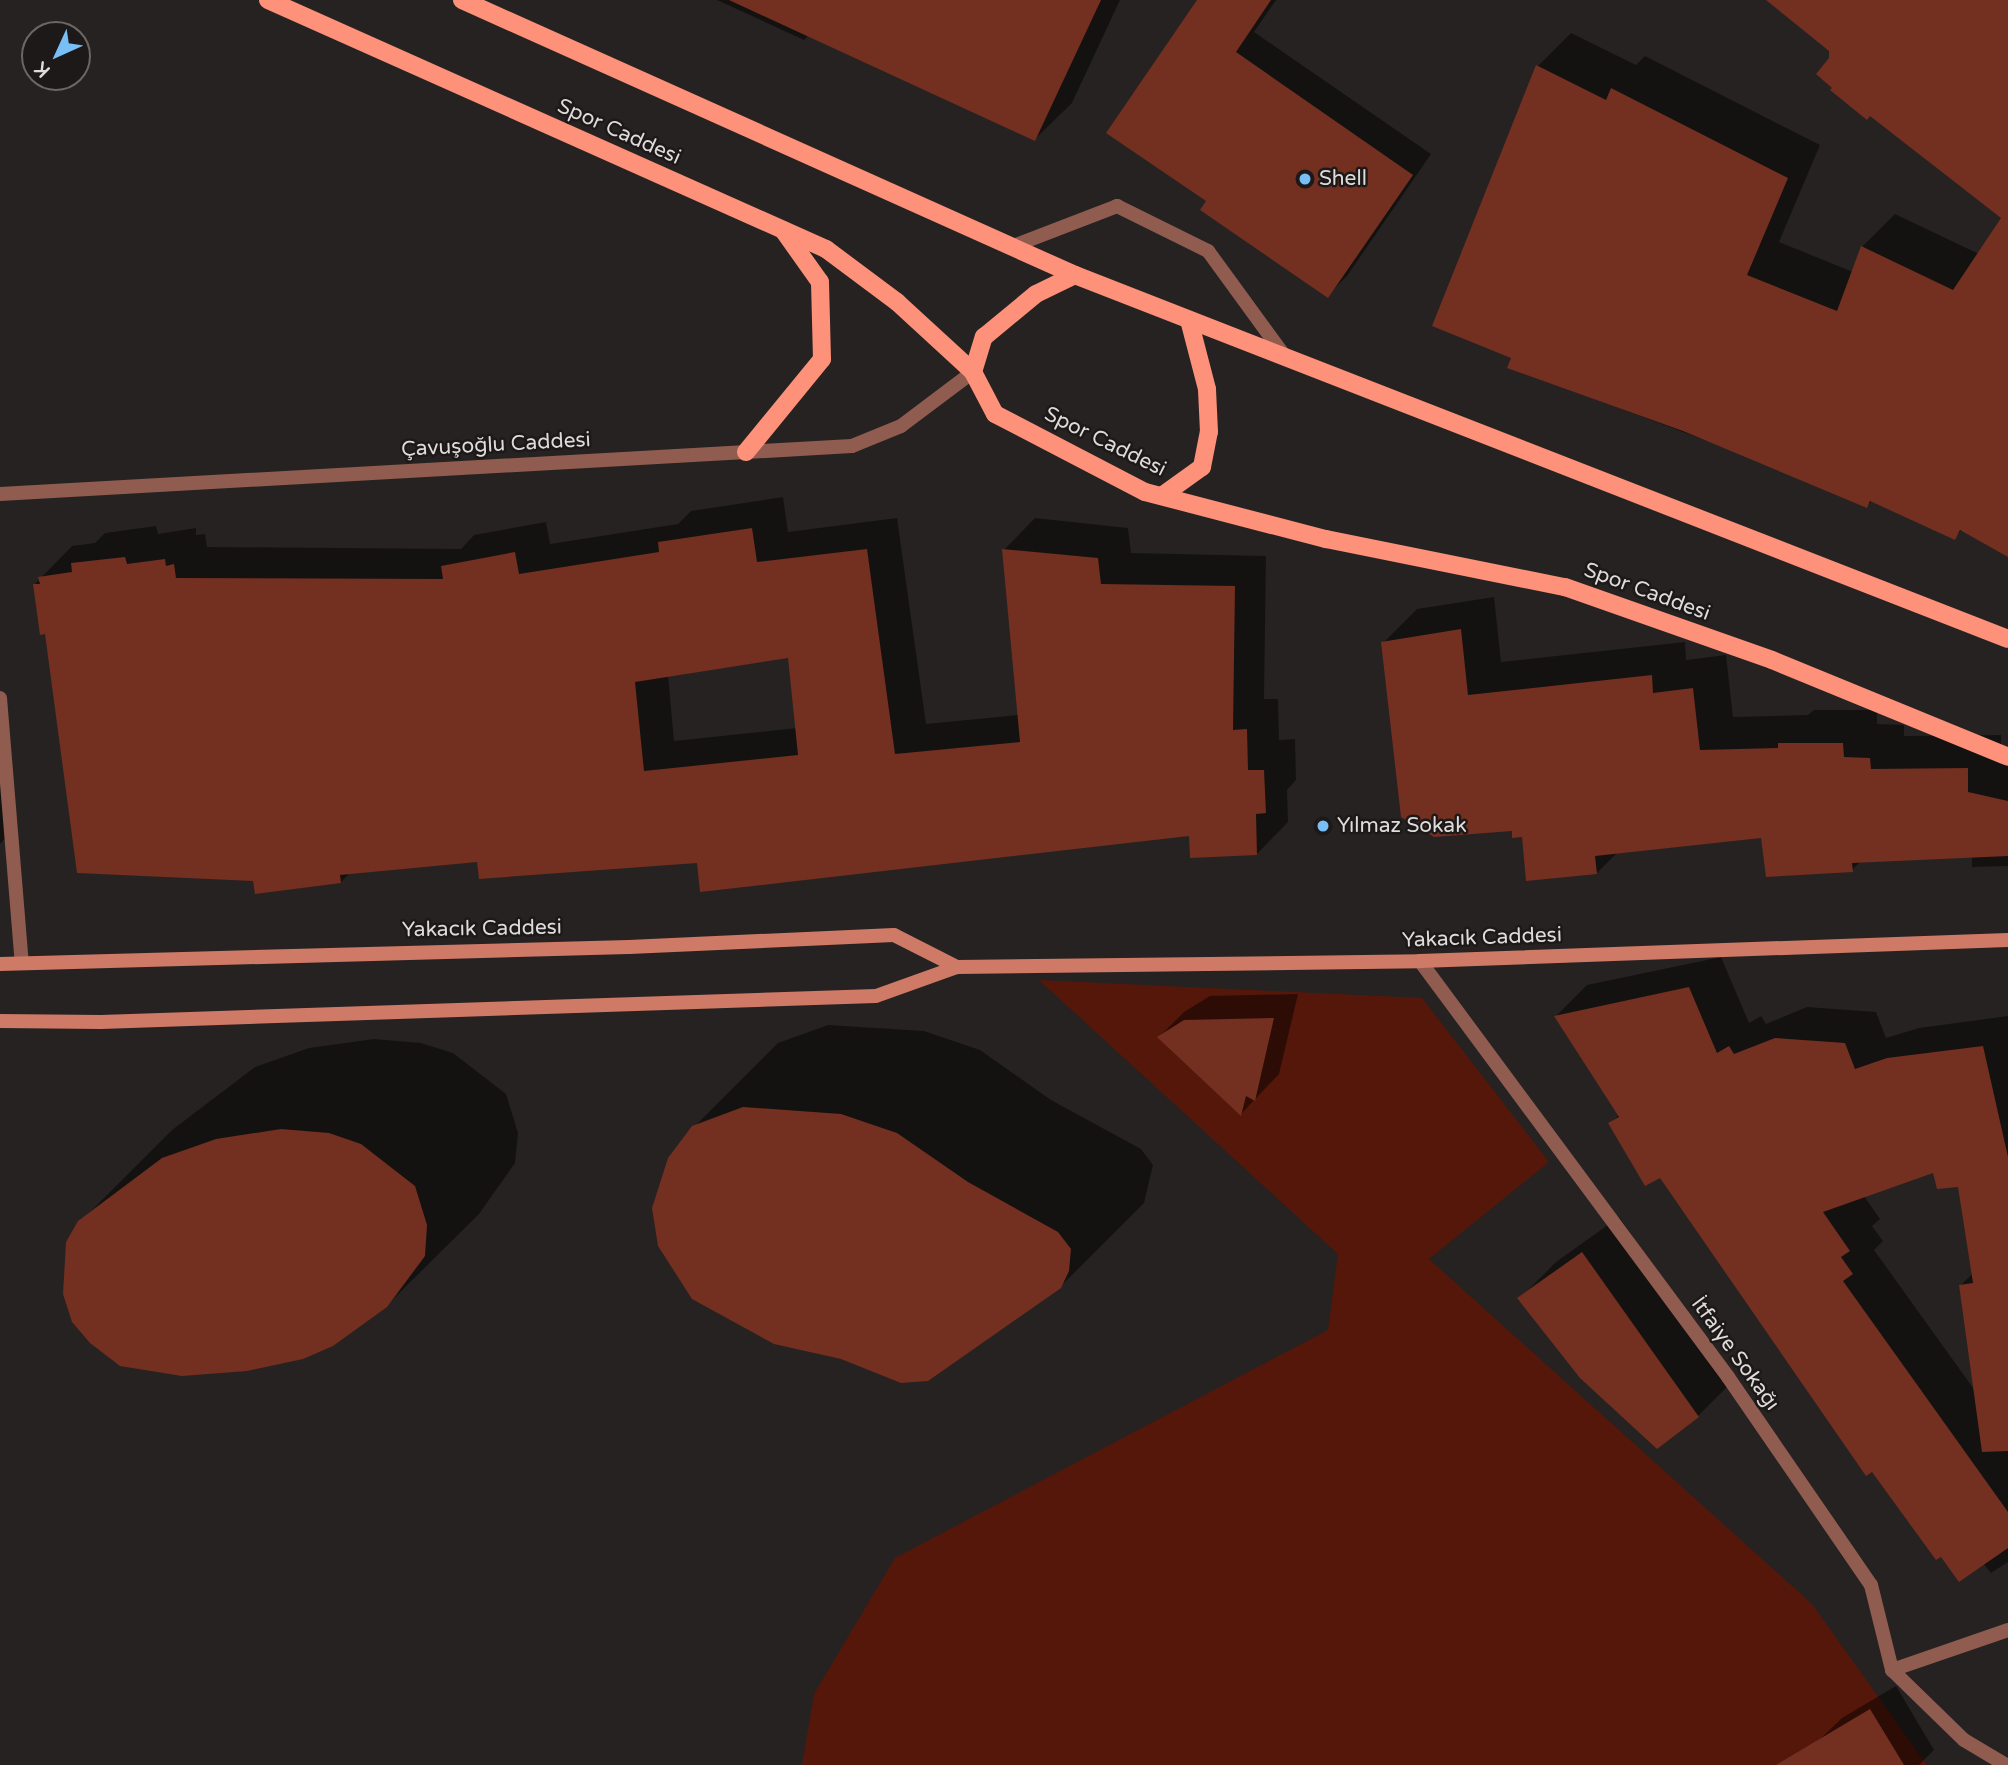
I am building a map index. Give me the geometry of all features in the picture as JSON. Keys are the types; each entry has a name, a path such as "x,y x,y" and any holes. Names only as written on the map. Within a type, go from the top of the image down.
{"main road":[{"name":"Spor Caddesi","path":"268,0 826,249 897,302 974,372 995,414 1145,492 1326,540 1565,587 1772,660 2008,757"},
{"path":"462,0 489,5 1075,275 2008,639"},
{"path":"746,452 822,359 820,282 783,230"},
{"path":"974,372 984,337 1036,294 1075,275"},
{"path":"1163,495 1202,467 1209,432 1207,389 1189,320"}],"street":[{"path":"1011,247 1118,206 1208,251 1286,358"},
{"name":"Çavuşoğlu Caddesi","path":"0,494 852,446 901,425 974,372"},
{"path":"0,698 22,963"},
{"name":"Yakacık Caddesi","path":"0,964 629,947 894,935 957,967"},
{"name":"Yakacık Caddesi","path":"0,1021 101,1022 876,996 957,967 1420,961 2008,940"},
{"name":"İtfaiye Sokağı","path":"1420,961 1728,1377 1871,1585 1892,1670"},
{"path":"2006,1765 1964,1740 1892,1670 2008,1630"}],"shaded area":[{"path":"1039,980 1422,998 1549,1162 1429,1259 1812,1604 1927,1765 802,1765 814,1694 895,1558 1328,1330 1338,1254"}],"building":[{"path":"729,0 1101,0 1035,141"},
{"path":"1197,0 1271,0 1236,52 1413,175 1328,298 1200,210 1206,201 1106,133"},
{"path":"1766,0 2008,0 2008,557 1960,530 1955,540 1870,501 1867,508 1683,431 1507,368 1511,358 1432,326 1536,65 1606,100 1611,88 1788,178 1747,275 1837,311 1861,246 1953,290 2001,218 1870,116 1867,120 1830,90 1832,88 1816,74 1829,58 1829,51"},
{"path":"752,528 757,562 867,549 895,754 1020,742 1002,549 1098,558 1101,584 1235,586 1233,730 1247,729 1248,770 1264,770 1266,813 1256,814 1257,855 1190,858 1189,836 700,892 697,863 479,879 477,862 340,875 341,883 255,894 253,881 77,873 45,634 40,635 33,584 40,584 38,577 72,572 71,563 125,557 127,564 165,559 166,566 174,564 176,578 443,579 441,566 515,552 519,574 659,552 658,542","holes":["788,658 798,755 644,771 635,682"]},
{"path":"1461,629 1468,695 1652,675 1653,693 1693,688 1700,750 1778,748 1778,743 1843,743 1844,757 1870,758 1871,769 1968,768 1968,792 2008,801 2008,856 1852,863 1853,872 1766,877 1761,838 1595,856 1597,874 1526,881 1522,837 1512,838 1512,831 1434,837 1401,817 1381,642"},
{"path":"1689,987 1717,1053 1729,1046 1734,1054 1775,1038 1845,1043 1855,1069 1887,1058 1983,1046 2008,1157 2008,1451 1982,1452 1959,1285 1973,1283 1958,1187 1937,1189 1933,1173 1823,1212 1850,1251 1841,1257 1853,1274 1843,1281 2008,1512 2008,1548 1959,1582 1941,1557 1936,1560 1872,1472 1866,1476 1660,1178 1645,1186 1608,1123 1619,1117 1554,1016"},
{"path":"1274,1018 1255,1101 1246,1096 1241,1116 1157,1037 1184,1020"},
{"path":"743,1107 841,1114 897,1133 968,1182 1058,1232 1071,1249 1069,1271 1061,1288 928,1381 901,1383 841,1359 774,1344 692,1299 658,1246 652,1208 668,1158 692,1126"},
{"path":"281,1129 329,1133 361,1144 415,1186 427,1225 425,1256 387,1307 333,1346 303,1359 247,1371 182,1376 120,1366 90,1343 72,1322 63,1294 66,1242 78,1221 162,1158 216,1139"},
{"path":"1582,1252 1699,1417 1657,1449 1580,1378 1517,1298"},
{"path":"1870,1709 1904,1765 1776,1765"}],"place":[{"name":"Shell","path":"1305,179"},
{"name":"Yılmaz Sokak","path":"1323,826"}]}
